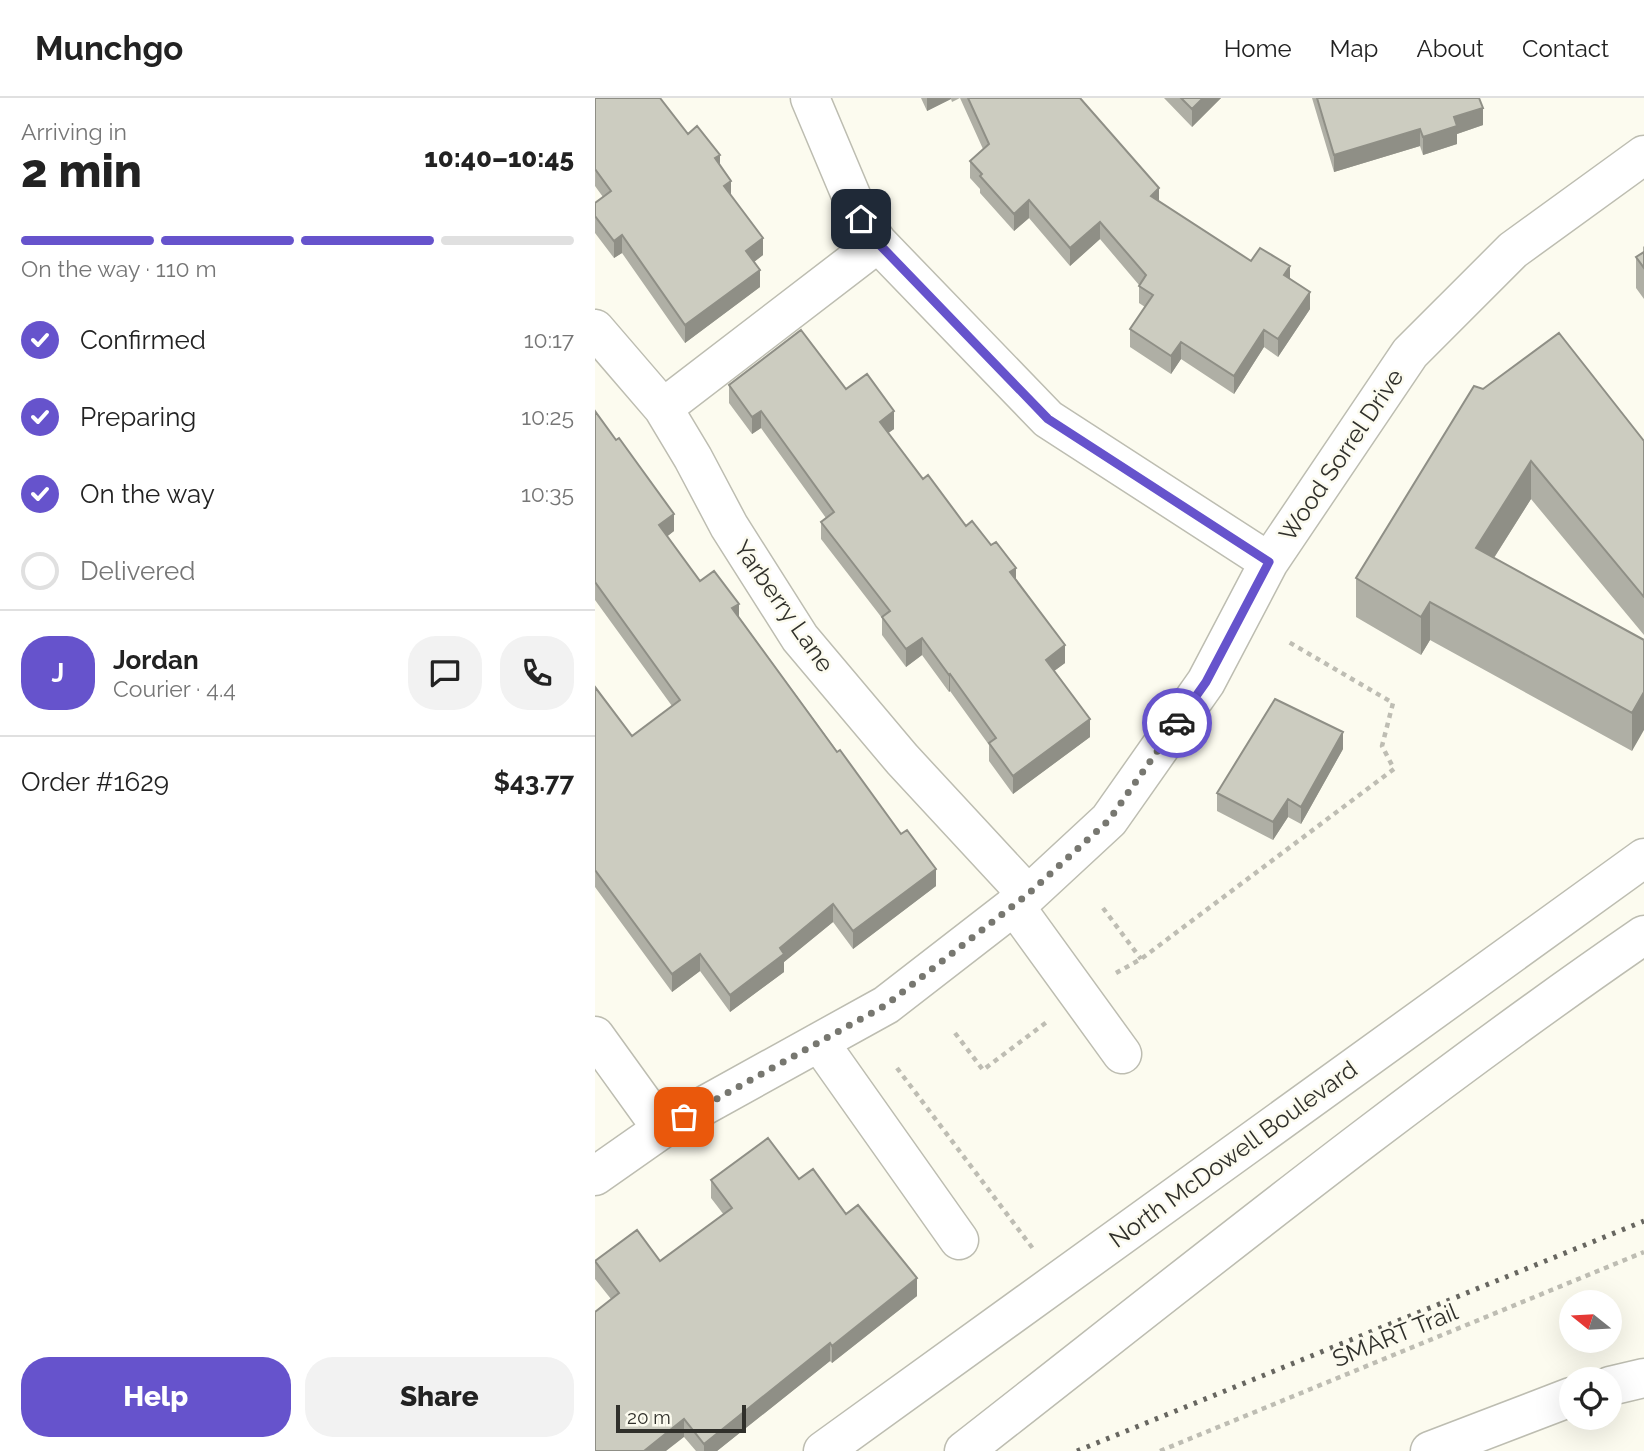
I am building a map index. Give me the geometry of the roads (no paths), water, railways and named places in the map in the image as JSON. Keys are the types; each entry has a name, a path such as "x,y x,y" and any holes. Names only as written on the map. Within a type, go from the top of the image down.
{"street":[{"path":"810,98 861,219 878,243 1048,419 1269,562"},
{"name":"Wood Sorrel Drive","path":"595,1175 662,1129 886,1005 1021,900 1109,820 1206,682 1269,562 1410,353 1513,250 1644,155"},
{"path":"663,408 878,243"},
{"name":"Yarberry Lane","path":"595,329 663,408 729,526 800,638 1021,900 1122,1054"},
{"name":"North McDowell Boulevard","path":"823,1451 1644,858"},
{"path":"964,1451 1358,1144 1644,935"},
{"path":"595,1036 662,1129"},
{"path":"818,1042 959,1240"},
{"path":"1622,1383 1644,1378"},
{"path":"1430,1451 1559,1402"}],"railway":[{"path":"1077,1451 1644,1221"}]}
